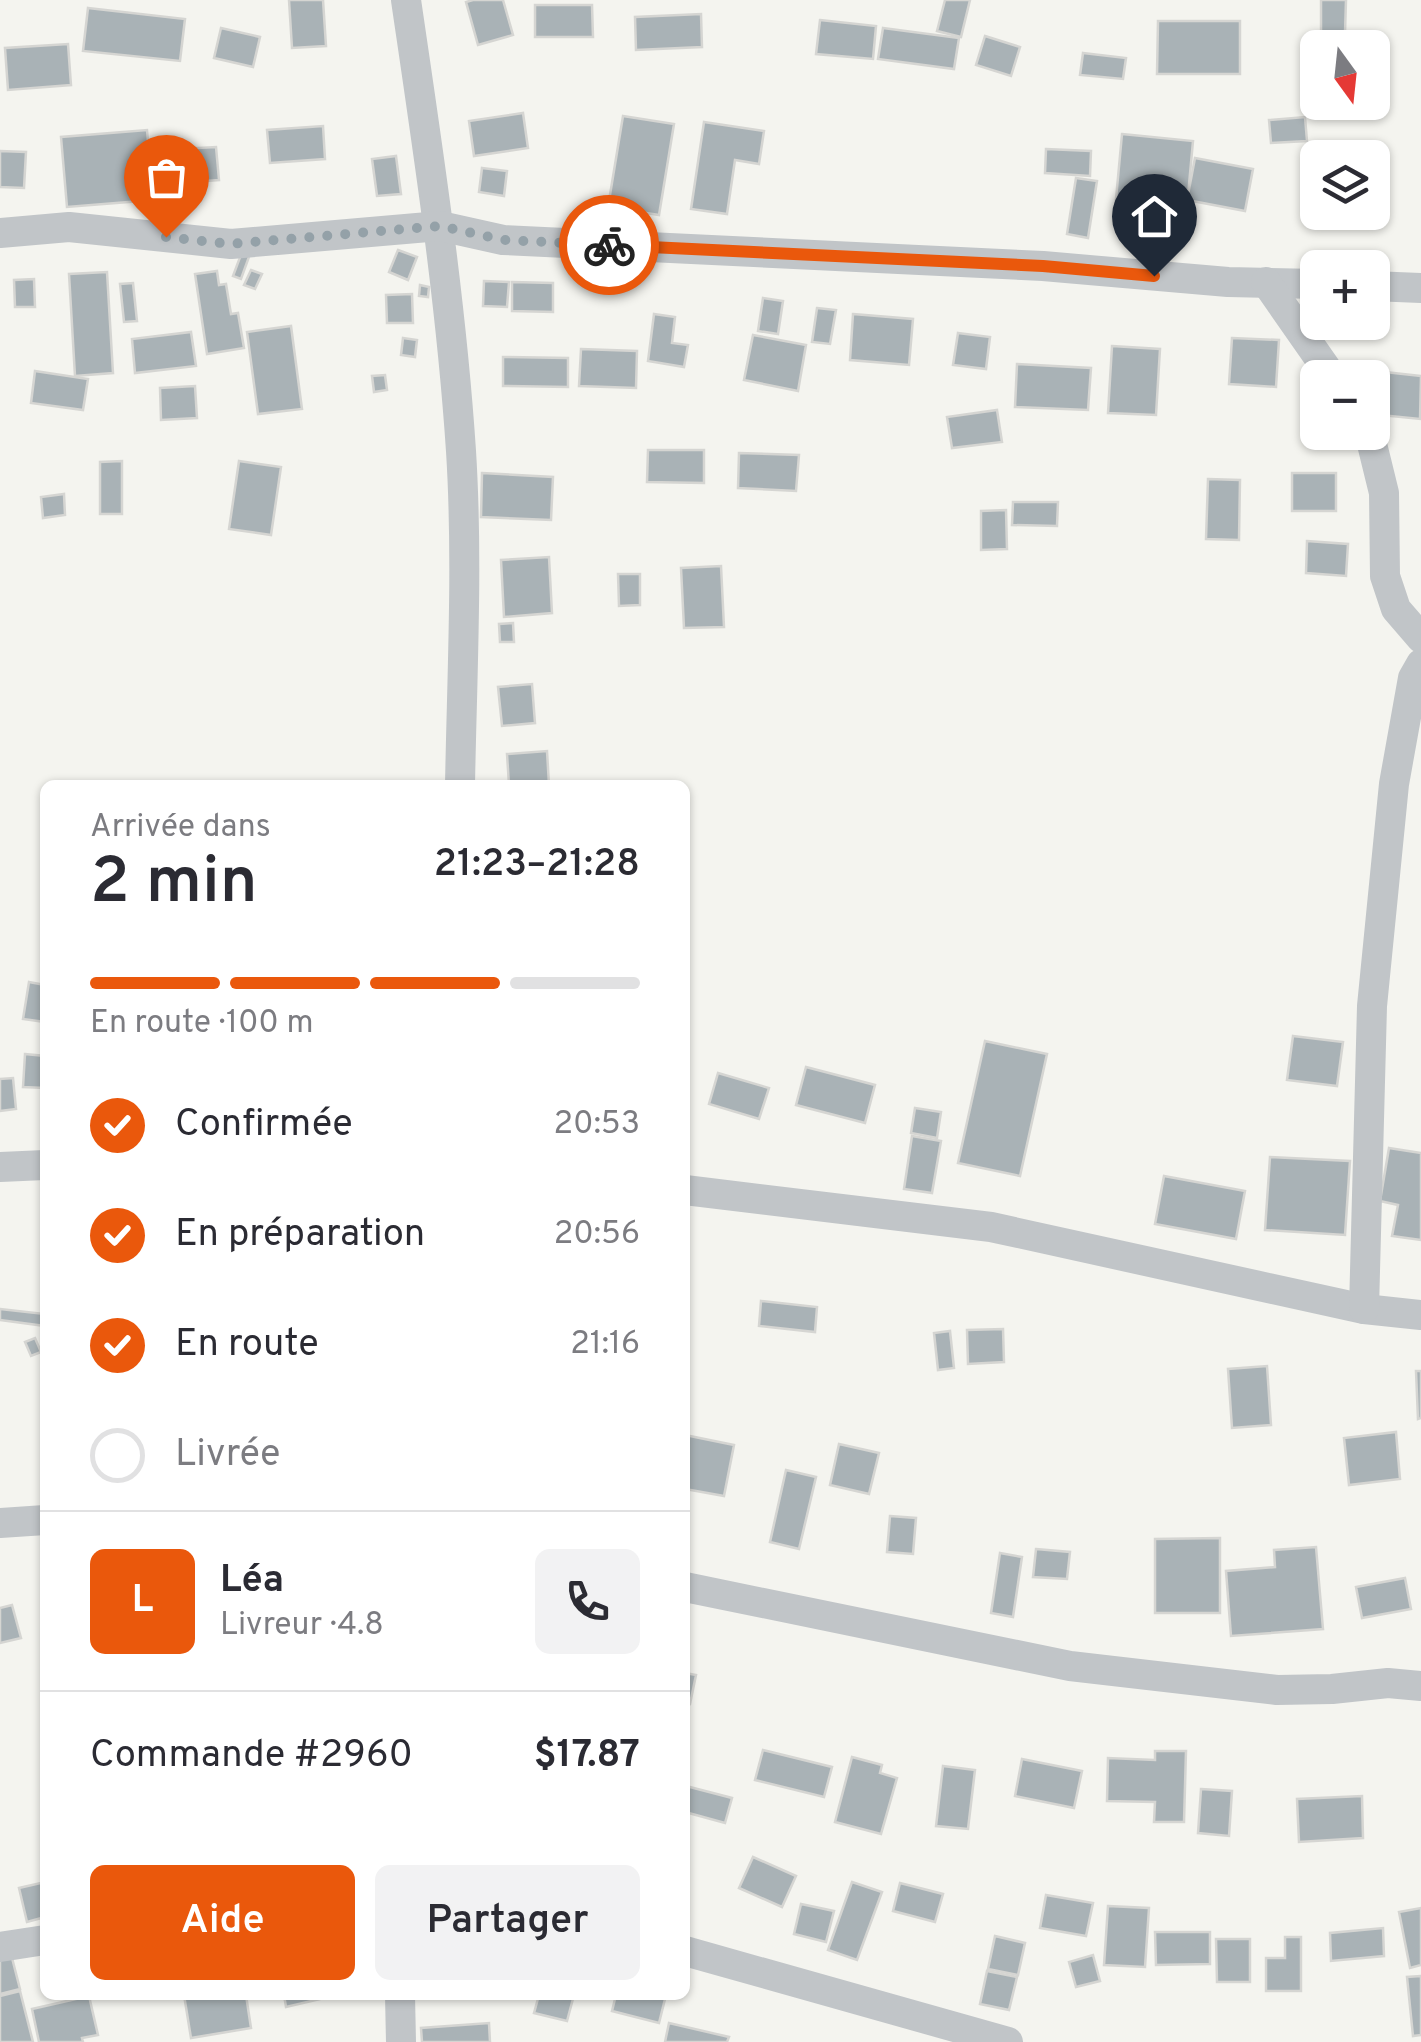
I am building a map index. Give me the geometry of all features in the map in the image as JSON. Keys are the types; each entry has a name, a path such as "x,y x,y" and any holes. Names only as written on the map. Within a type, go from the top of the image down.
{"street":[{"path":"406,0 440,226 461,454 464,621 460,780"},
{"path":"0,233 69,227 230,244 440,226 504,240 1043,266 1228,282 1300,283"},
{"path":"1266,282 1320,360"},
{"path":"1390,287 1421,288"},
{"path":"1373,450 1384,493 1385,576 1396,609 1421,638"},
{"path":"1364,1309 1372,1006 1394,784 1413,678 1421,664"},
{"path":"0,1167 40,1165"},
{"path":"690,1191 991,1227 1364,1309 1421,1315"},
{"path":"0,1523 40,1520"},
{"path":"690,1589 1070,1666 1277,1690 1388,1683 1421,1686"},
{"path":"0,1947 40,1941"},
{"path":"690,1952 1008,2042"},
{"path":"400,2000 401,2042"}],"building":[{"path":"289,0 323,0 326,46 292,48"},
{"path":"503,0 513,35 478,45 466,2"},
{"path":"945,0 970,0 961,37 937,31"},
{"path":"1321,0 1346,0 1345,30 1321,30"},
{"path":"535,5 592,5 593,37 535,37"},
{"path":"88,8 185,19 180,61 83,51"},
{"path":"701,14 702,47 636,50 635,17"},
{"path":"820,20 876,26 873,59 816,54"},
{"path":"1158,21 1240,21 1240,74 1157,74"},
{"path":"221,28 260,37 253,67 214,58"},
{"path":"883,28 959,38 954,69 878,59"},
{"path":"985,36 1020,47 1011,76 976,65"},
{"path":"68,44 71,85 8,90 5,48"},
{"path":"1083,53 1126,58 1123,79 1080,75"},
{"path":"523,113 528,148 474,156 469,121"},
{"path":"623,116 674,124 659,215 608,207"},
{"path":"1269,120 1305,120 1307,140 1271,143"},
{"path":"704,122 764,131 759,164 735,160 727,214 691,209"},
{"path":"323,126 325,159 270,163 267,130"},
{"path":"147,130 153,200 67,207 61,137"},
{"path":"1122,134 1193,141 1185,228 1114,221"},
{"path":"216,147 219,180 163,184 161,150"},
{"path":"1046,149 1091,151 1090,176 1045,173"},
{"path":"0,151 26,152 24,188 0,187"},
{"path":"396,156 401,194 377,196 372,159"},
{"path":"1195,158 1253,169 1245,211 1187,200"},
{"path":"482,168 507,171 504,196 479,192"},
{"path":"1076,178 1097,181 1088,238 1067,234"},
{"path":"398,250 417,257 408,280 389,272"},
{"path":"242,252 250,254 241,279 233,276"},
{"path":"251,270 262,274 255,289 244,285"},
{"path":"217,271 219,285 226,284 231,314 238,313 244,348 207,354 195,274"},
{"path":"107,272 113,373 75,376 69,274"},
{"path":"34,279 35,307 15,307 14,280"},
{"path":"484,281 509,282 507,307 483,306"},
{"path":"512,282 553,283 553,312 512,311"},
{"path":"133,283 137,321 124,322 120,284"},
{"path":"420,285 429,287 428,297 419,296"},
{"path":"412,294 413,323 387,323 386,295"},
{"path":"763,298 783,301 778,334 758,331"},
{"path":"817,308 836,310 830,344 812,342"},
{"path":"654,314 675,317 672,343 688,345 684,367 648,361"},
{"path":"853,314 913,319 909,365 850,360"},
{"path":"291,326 302,409 258,414 247,332"},
{"path":"191,332 196,366 135,373 132,339"},
{"path":"958,333 990,337 986,369 953,365"},
{"path":"753,335 806,345 798,391 744,380"},
{"path":"403,338 417,340 415,357 401,355"},
{"path":"1232,338 1279,340 1276,387 1229,384"},
{"path":"1112,346 1160,349 1156,415 1108,413"},
{"path":"581,349 637,351 636,388 579,386"},
{"path":"503,357 568,358 568,387 503,386"},
{"path":"1017,364 1091,368 1088,410 1015,407"},
{"path":"35,371 88,379 83,410 31,403"},
{"path":"1390,373 1421,376 1420,419 1390,416"},
{"path":"385,375 387,390 374,392 372,376"},
{"path":"195,386 197,418 161,420 160,388"},
{"path":"997,410 1002,442 952,448 947,417"},
{"path":"648,450 704,450 704,483 647,482"},
{"path":"739,453 799,455 796,491 738,488"},
{"path":"122,461 122,514 100,514 100,462"},
{"path":"239,461 281,467 271,535 229,529"},
{"path":"482,473 553,477 551,520 481,517"},
{"path":"1292,473 1336,473 1336,511 1292,511"},
{"path":"1208,479 1240,480 1239,540 1206,539"},
{"path":"64,494 65,515 43,518 41,497"},
{"path":"1013,502 1058,502 1057,526 1012,525"},
{"path":"1006,510 1007,549 981,550 981,511"},
{"path":"1307,541 1348,544 1346,576 1306,573"},
{"path":"549,557 552,613 504,617 501,560"},
{"path":"721,566 724,627 684,628 681,568"},
{"path":"618,574 640,574 640,605 619,606"},
{"path":"513,623 514,642 500,642 499,624"},
{"path":"532,684 535,723 502,726 498,687"},
{"path":"547,751 549,780 509,780 507,754"},
{"path":"29,982 40,984 40,1021 23,1019"},
{"path":"1293,1036 1343,1042 1337,1086 1287,1080"},
{"path":"985,1041 1047,1054 1020,1176 958,1163"},
{"path":"25,1054 40,1056 40,1088 23,1087"},
{"path":"806,1067 875,1085 865,1123 796,1105"},
{"path":"718,1073 769,1088 759,1119 709,1104"},
{"path":"13,1078 16,1109 0,1111 0,1079"},
{"path":"915,1108 941,1112 937,1138 911,1133"},
{"path":"912,1136 941,1141 932,1193 904,1189"},
{"path":"1389,1148 1421,1153 1421,1240 1392,1236 1398,1205 1380,1201"},
{"path":"1270,1157 1350,1161 1345,1235 1265,1230"},
{"path":"1164,1176 1245,1191 1236,1239 1155,1224"},
{"path":"761,1301 817,1307 815,1332 759,1326"},
{"path":"0,1309 40,1313 40,1325 0,1320"},
{"path":"1003,1329 1004,1362 968,1364 967,1330"},
{"path":"950,1331 954,1368 938,1370 934,1333"},
{"path":"35,1338 40,1352 31,1356 25,1342"},
{"path":"1267,1366 1271,1425 1232,1428 1228,1369"},
{"path":"1416,1371 1421,1371 1418,1419"},
{"path":"1396,1432 1400,1479 1349,1485 1344,1438"},
{"path":"690,1436 734,1445 724,1496 690,1490"},
{"path":"839,1444 879,1453 869,1494 830,1485"},
{"path":"786,1470 816,1477 799,1549 770,1542"},
{"path":"890,1516 916,1518 913,1554 887,1552"},
{"path":"1220,1538 1220,1613 1155,1613 1155,1539"},
{"path":"1316,1547 1323,1629 1231,1636 1226,1571 1275,1567 1274,1550"},
{"path":"1036,1549 1070,1552 1067,1579 1033,1577"},
{"path":"1000,1553 1022,1557 1013,1617 991,1613"},
{"path":"1405,1578 1411,1609 1362,1618 1356,1587"},
{"path":"12,1605 21,1638 0,1643 0,1608"},
{"path":"690,1674 696,1675 690,1704"},
{"path":"763,1750 832,1767 824,1797 755,1780"},
{"path":"1155,1751 1186,1751 1184,1822 1154,1822 1155,1802 1107,1801 1108,1758 1155,1760"},
{"path":"852,1757 882,1765 880,1773 897,1778 881,1834 835,1822"},
{"path":"1022,1759 1082,1771 1074,1808 1015,1796"},
{"path":"943,1766 975,1770 968,1829 936,1826"},
{"path":"690,1787 732,1798 725,1823 690,1813"},
{"path":"1201,1789 1232,1791 1229,1836 1198,1833"},
{"path":"1362,1796 1363,1838 1299,1842 1297,1799"},
{"path":"753,1857 796,1876 782,1907 739,1888"},
{"path":"852,1882 882,1892 857,1960 828,1950"},
{"path":"40,1883 40,1918 27,1922 19,1888"},
{"path":"900,1883 943,1894 935,1922 893,1911"},
{"path":"1046,1895 1093,1903 1086,1936 1040,1928"},
{"path":"801,1904 834,1911 826,1942 794,1934"},
{"path":"1108,1906 1149,1908 1145,1967 1104,1965"},
{"path":"1421,1908 1421,1965 1410,1968 1399,1912"},
{"path":"1383,1928 1384,1956 1331,1961 1330,1933"},
{"path":"1155,1932 1210,1932 1210,1964 1156,1965"},
{"path":"995,1936 1025,1943 1018,1975 988,1969"},
{"path":"1285,1937 1301,1937 1301,1991 1266,1991 1266,1958 1285,1958"},
{"path":"1216,1939 1250,1939 1250,1982 1217,1982"},
{"path":"11,1954 20,1989 0,1994 0,1957"},
{"path":"1093,1955 1100,1981 1076,1987 1069,1962"},
{"path":"987,1971 1017,1977 1009,2010 980,2004"},
{"path":"1421,1976 1421,2035 1413,2036 1407,1977"},
{"path":"20,1991 33,2042 0,2042 0,1996"},
{"path":"90,2000 98,2035 82,2038 83,2042 39,2042 32,2009"},
{"path":"185,2000 247,2000 251,2028 191,2038"},
{"path":"285,2000 316,2000 286,2007"},
{"path":"538,2000 573,2000 567,2021 534,2013"},
{"path":"615,2000 665,2000 659,2023 612,2011"},
{"path":"489,2023 490,2042 422,2042 421,2028"},
{"path":"669,2023 729,2037 727,2042 665,2042"}],"way so far":[{"path":"166,237 230,244 440,226 504,240 609,245"}],"route":[{"path":"609,245 1043,266 1154,276"}]}
